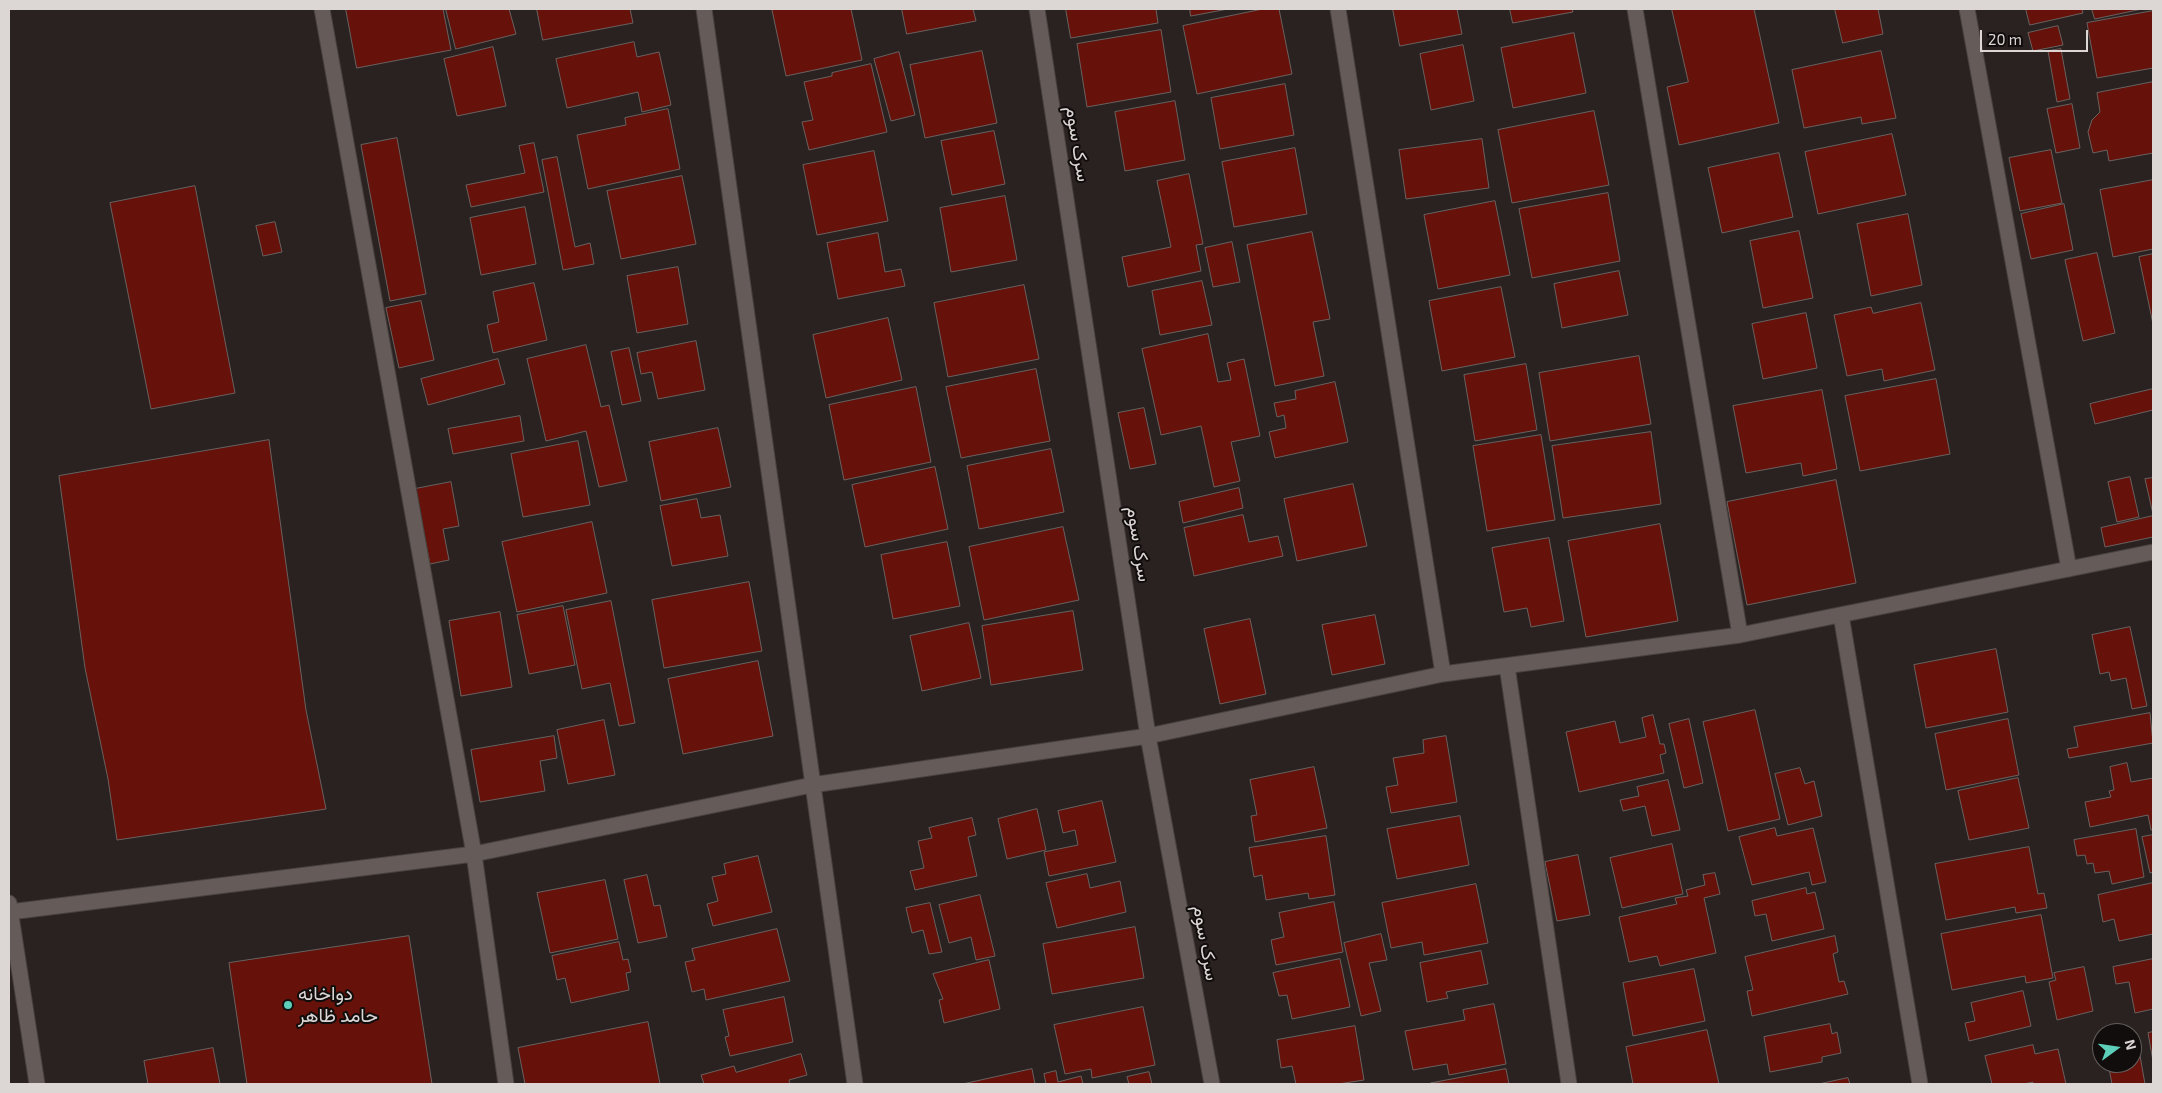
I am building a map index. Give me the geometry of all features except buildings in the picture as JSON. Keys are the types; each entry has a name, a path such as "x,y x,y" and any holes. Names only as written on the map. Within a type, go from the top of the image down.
{"street":[{"path":"322,9 474,854 506,1084"},
{"path":"704,9 854,1084"},
{"name":"سرک سوم","path":"1037,9 1148,736 1212,1084"},
{"path":"1338,9 1443,674"},
{"path":"1635,9 1740,635"},
{"path":"1967,9 2069,569"},
{"path":"37,1084 10,907 474,854 812,785 1148,736 1443,674 1740,635 2153,552"},
{"path":"1841,615 1920,1084"},
{"path":"1507,666 1569,1084"}],"place":[{"name":"دواخانه حامد ظاهر","path":"288,1005"}]}
